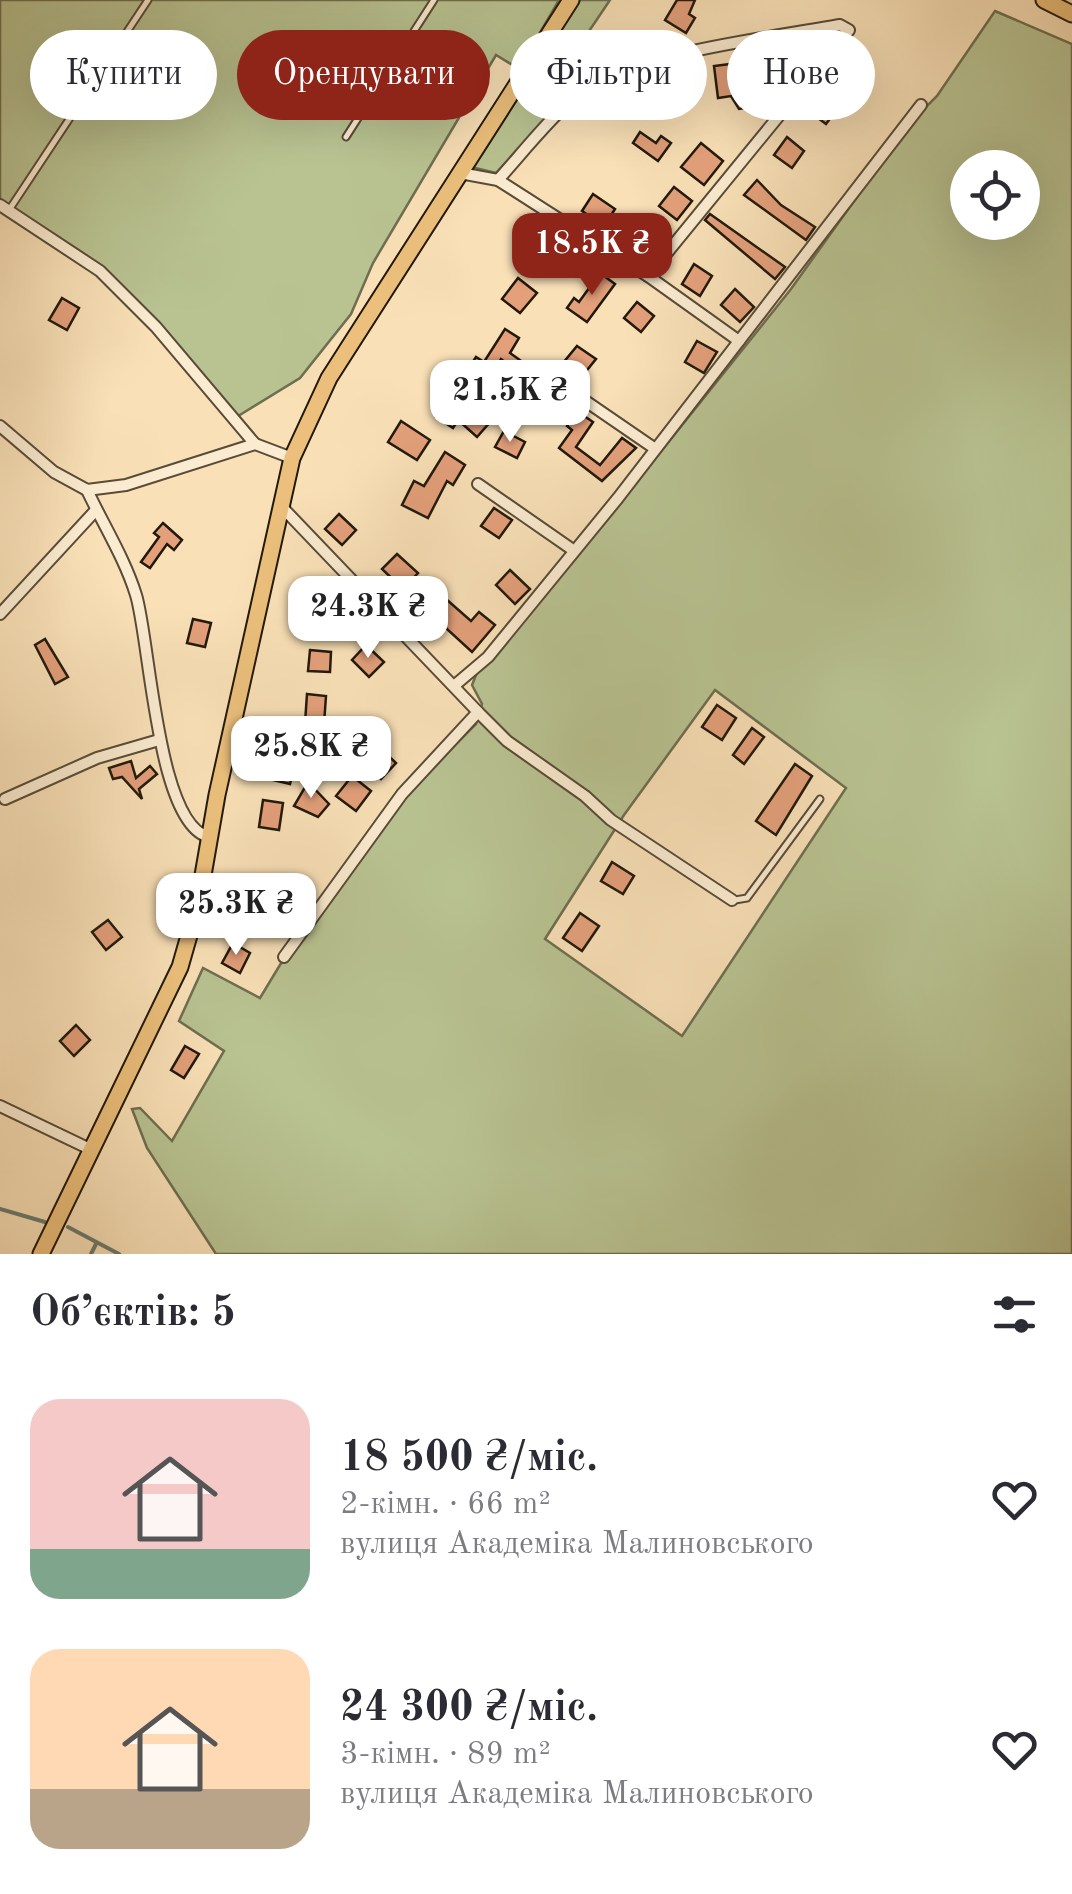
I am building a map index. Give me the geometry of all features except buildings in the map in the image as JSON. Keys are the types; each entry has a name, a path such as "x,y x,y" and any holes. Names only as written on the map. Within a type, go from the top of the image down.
{"main road":[{"path":"42,1254 180,967 198,904 279,504 292,458 329,378 571,0"},
{"path":"1044,0 1072,14"}],"street":[{"path":"498,180 580,92 626,71 684,53 840,24 849,30 648,276"},
{"path":"455,685 488,657 574,550 921,105"},
{"path":"460,173 498,180 648,276 739,341"},
{"path":"4,208 100,270 255,444 292,458"},
{"path":"568,388 654,448"},
{"path":"0,426 54,472 88,490 126,485 255,444"},
{"path":"478,484 574,550"},
{"path":"88,490 136,595 159,740 192,830 210,837"},
{"path":"279,504 507,741 585,796 610,820 732,900"},
{"path":"0,614 96,510"},
{"path":"284,957 402,794 478,712"},
{"path":"5,799 97,758 159,740"},
{"path":"0,1106 92,1150"}],"lane":[{"path":"4,208 148,0"},
{"path":"346,137 434,0"},
{"path":"732,900 747,898 820,799"}],"green space":[{"path":"0,0 559,0 542,30 510,30 510,64 496,55 490,65 490,30 237,30 237,120 458,120 373,263 351,314 300,378 235,418 100,271 0,205"},
{"path":"580,0 610,0 590,30 560,30"},
{"path":"995,11 1072,44 1072,1254 216,1254 147,1148 132,1109 140,1108 172,1141 224,1051 179,1021 203,968 260,998 292,945 412,788 476,724 482,704 472,685 478,670 578,555 791,289 910,123 937,96","holes":["715,690 846,788 682,1036 545,939 624,815"]},
{"path":"510,107 510,120 545,120 496,173 471,167"}],"waterway":[{"path":"0,1209 45,1222"},
{"path":"68,1227 119,1254"},
{"path":"91,1254 96,1244"}]}
